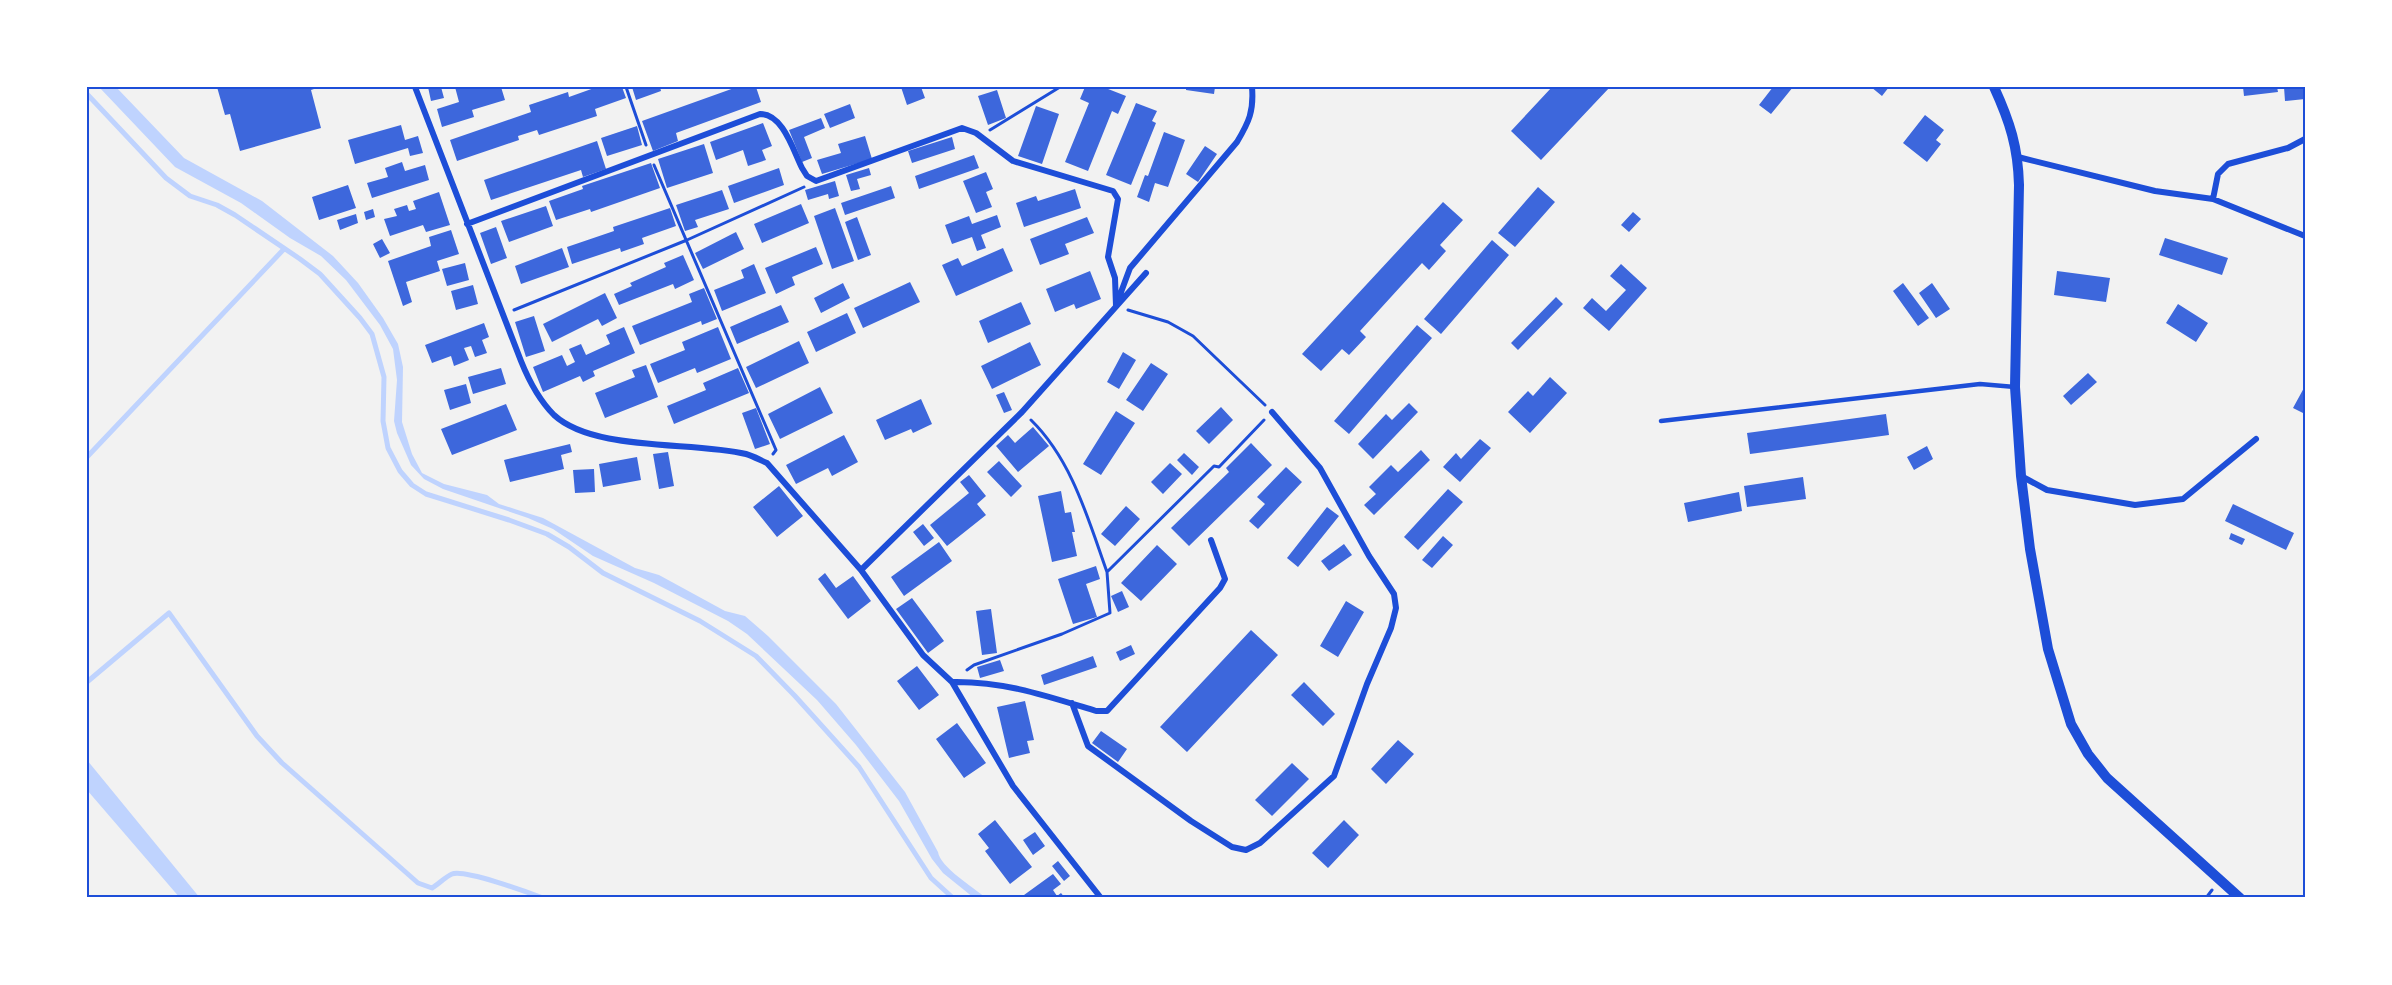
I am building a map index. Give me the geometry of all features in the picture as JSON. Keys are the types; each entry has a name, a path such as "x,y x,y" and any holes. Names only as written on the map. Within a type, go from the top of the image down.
{"street":[{"path":"415,87 502,315 530,382 541,400 555,416 580,432 611,438 746,454 767,463 861,570 923,655 952,682 1013,786 1101,898"},
{"path":"1116,306 1130,268 1237,142 1248,123 1253,105 1252,87"},
{"path":"1994,87 2012,129 2018,157 2015,387 2021,476 2030,549 2048,650 2071,724 2088,754 2107,778 2240,898"},
{"path":"467,224 760,114 768,114 777,119 807,176 816,181 962,128 981,136 1013,161 1113,192 1118,198 1108,257 1115,278 1116,306"},
{"path":"2213,199 2218,174 2228,164 2288,148 2305,140"},
{"path":"2018,157 2154,191 2213,199 2305,236"},
{"path":"861,570 1022,412 1146,273"},
{"path":"1072,703 1089,746 1191,821 1232,847 1246,850 1260,843 1334,776 1367,684 1391,628 1396,608 1394,594 1369,556 1320,468 1272,412"},
{"path":"2021,476 2047,490 2135,505 2183,500 2256,439"},
{"path":"952,682 980,682 1019,688 1096,711 1107,711 1221,588 1225,579 1211,540"}],"lane":[{"path":"1661,421 1980,384 2015,387"}],"path":[{"path":"626,87 650,156 776,450 767,463"},
{"path":"981,136 1060,87"},
{"path":"502,315 687,240 816,181"},
{"path":"1107,572 1214,466 1219,467 1272,412 1192,336 1168,322 1116,306"},
{"path":"952,682 974,665 1062,634 1110,613 1107,572 1076,487 1046,435 1022,412"}],"water":[{"path":"99,87 116,87 184,158 262,201 333,256 358,283 398,344 403,367 402,422 412,454 422,473 444,484 487,495 499,504 543,518 635,568 659,575 725,611 745,616 836,704 905,792 940,858 986,898 974,898 943,873 932,859 899,801 856,745 817,700 747,634 728,621 654,583 593,556 553,529 443,489 424,479 411,465 394,421 397,380 393,349 380,325 346,280 321,256 290,238 241,203 175,167"},
{"path":"87,760 200,898 180,898 87,790"}],"building":[{"path":"217,87 320,87 311,90 321,128 240,151 230,114 225,115"},
{"path":"428,87 441,87 444,98 431,101"},
{"path":"455,87 501,87 505,100 472,110 474,117 442,127 437,109 459,102"},
{"path":"597,87 622,87 626,98 595,109 597,116 539,135 537,130 518,136 519,140 457,161 450,140 531,112 529,105 568,92 569,97"},
{"path":"632,87 660,87 661,91 636,100"},
{"path":"737,87 756,87 761,102 676,133 678,141 653,151 642,121"},
{"path":"901,87 921,87 925,98 907,105"},
{"path":"1085,87 1103,87 1126,96 1118,114 1112,111 1088,171 1065,162 1089,103 1080,99"},
{"path":"1186,87 1215,87 1214,94 1186,90"},
{"path":"1552,87 1610,87 1541,160 1511,131"},
{"path":"1773,87 1793,87 1771,114 1759,105"},
{"path":"1871,87 1889,87 1882,96"},
{"path":"2243,87 2277,87 2278,92 2244,96"},
{"path":"2284,87 2305,87 2305,99 2285,101"},
{"path":"997,90 1006,118 988,125 978,96"},
{"path":"1136,103 1157,111 1152,121 1156,123 1131,185 1106,175"},
{"path":"850,104 855,118 830,128 824,114"},
{"path":"1036,106 1059,114 1042,164 1018,156"},
{"path":"1925,115 1944,130 1936,140 1941,144 1927,162 1903,143"},
{"path":"821,118 825,128 804,137 812,158 802,162 789,130"},
{"path":"763,123 772,146 762,150 766,160 748,166 743,150 716,160 710,142"},
{"path":"401,125 405,140 418,136 423,153 410,156 408,148 355,164 348,140"},
{"path":"637,126 642,145 607,156 601,138"},
{"path":"1164,132 1185,140 1168,187 1155,183 1149,202 1137,197 1145,175 1148,176"},
{"path":"865,136 872,159 822,174 817,160 841,153 838,144"},
{"path":"952,137 955,149 912,163 908,151"},
{"path":"597,141 606,169 583,177 581,170 491,200 484,180"},
{"path":"704,144 713,173 667,188 658,159"},
{"path":"1205,146 1217,154 1198,182 1186,174"},
{"path":"974,155 979,168 919,189 915,176"},
{"path":"402,162 405,171 425,165 429,180 372,198 367,183 388,177 385,168"},
{"path":"651,163 660,188 591,212 590,209 556,220 549,201 583,189 582,186"},
{"path":"779,168 784,185 734,203 728,186"},
{"path":"869,168 871,175 857,179 860,189 851,191 846,175"},
{"path":"986,172 993,189 986,192 992,207 976,213 963,181"},
{"path":"835,181 839,196 829,199 828,194 808,200 805,190"},
{"path":"348,185 356,208 319,220 312,197"},
{"path":"891,186 895,198 845,215 841,203"},
{"path":"1538,187 1555,202 1515,247 1498,233"},
{"path":"1075,189 1081,208 1024,227 1016,203 1036,196 1038,201"},
{"path":"722,190 729,209 695,220 698,227 685,231 676,205"},
{"path":"439,192 450,225 426,232 423,225 390,236 384,219 397,216 394,209 407,205 409,211 416,209 413,201"},
{"path":"1443,202 1463,220 1440,245 1446,251 1429,270 1422,263 1360,331 1366,337 1349,355 1342,349 1321,371 1302,354"},
{"path":"801,204 809,223 762,243 754,224"},
{"path":"546,206 553,226 509,242 501,221"},
{"path":"670,208 676,226 642,238 644,244 621,252 620,248 572,264 567,247 614,231 613,227"},
{"path":"835,208 854,261 832,269 814,216"},
{"path":"373,209 375,217 366,220 364,212"},
{"path":"1633,212 1641,219 1629,232 1621,225"},
{"path":"356,214 358,223 340,230 337,220"},
{"path":"997,215 1001,227 981,235 986,248 977,251 972,237 952,244 945,225 969,216 972,224"},
{"path":"857,217 871,255 858,260 845,222"},
{"path":"1087,217 1094,233 1065,244 1069,254 1040,265 1030,239"},
{"path":"496,227 507,258 491,264 480,233"},
{"path":"451,230 459,254 437,261 440,271 406,282 412,302 403,306 388,261 431,246 429,237"},
{"path":"736,232 744,249 703,269 695,253"},
{"path":"2165,238 2228,258 2222,275 2159,255"},
{"path":"382,239 390,253 380,258 373,244"},
{"path":"1492,240 1509,255 1441,334 1424,319"},
{"path":"816,247 823,264 792,277 795,285 776,294 765,268"},
{"path":"562,248 569,267 521,284 515,266"},
{"path":"1003,248 1013,271 956,296 942,265 958,258 962,266"},
{"path":"683,255 694,280 675,289 673,284 619,305 614,294 632,286 630,283 666,267 664,263"},
{"path":"465,263 469,280 447,286 442,269"},
{"path":"754,264 766,293 722,311 714,290 744,278 741,270"},
{"path":"1621,264 1647,288 1609,331 1583,308 1592,298 1606,311 1626,290 1610,276"},
{"path":"1090,271 1101,299 1076,309 1074,304 1055,312 1046,289"},
{"path":"2057,271 2110,278 2106,302 2054,295"},
{"path":"910,282 920,302 863,328 854,308"},
{"path":"843,283 850,298 821,313 814,298"},
{"path":"1903,283 1929,318 1918,326 1893,291"},
{"path":"1932,283 1950,309 1936,318 1919,293"},
{"path":"473,285 478,304 456,310 451,291"},
{"path":"704,288 717,319 702,325 701,321 640,345 632,326 692,302 689,294"},
{"path":"605,293 617,318 602,326 598,319 552,342 543,324"},
{"path":"1556,297 1563,304 1518,350 1511,343"},
{"path":"1021,302 1031,324 988,343 979,321"},
{"path":"2178,304 2208,323 2196,342 2166,323"},
{"path":"781,305 789,322 737,344 730,327"},
{"path":"847,313 856,333 816,352 807,332"},
{"path":"534,316 545,351 526,357 515,322"},
{"path":"484,323 489,337 482,340 487,353 475,357 471,346 464,348 469,360 454,366 451,356 432,363 425,345"},
{"path":"1417,325 1432,338 1349,434 1334,421"},
{"path":"624,327 635,353 593,371 595,376 583,382 580,376 543,392 533,367 562,355 567,366 575,362 569,349 581,344 586,355 610,344 606,335"},
{"path":"718,327 731,359 697,373 695,368 658,383 650,364 685,350 682,342"},
{"path":"799,341 809,363 756,388 746,367"},
{"path":"1030,342 1041,365 992,389 981,366"},
{"path":"1123,352 1136,360 1119,389 1107,382"},
{"path":"1151,363 1168,374 1143,411 1126,400"},
{"path":"646,365 658,397 605,418 595,393 635,377 632,370"},
{"path":"501,368 506,384 473,394 468,377"},
{"path":"738,368 749,393 674,424 667,406 706,390 703,383"},
{"path":"2088,373 2097,382 2071,405 2063,396"},
{"path":"1550,377 1567,393 1530,433 1508,412 1528,391 1533,396"},
{"path":"466,384 471,403 450,410 444,390"},
{"path":"2305,386 2305,414 2293,408"},
{"path":"820,387 833,413 780,439 768,414"},
{"path":"1004,392 1012,410 1004,413 996,395"},
{"path":"921,399 932,424 913,433 911,429 885,440 876,420"},
{"path":"1409,403 1418,412 1373,459 1358,444 1386,414 1392,420"},
{"path":"506,404 517,430 452,455 441,429"},
{"path":"1221,407 1233,420 1209,444 1196,431"},
{"path":"756,408 770,444 755,449 742,413"},
{"path":"1116,411 1135,423 1101,475 1083,464"},
{"path":"1886,414 1889,435 1750,454 1747,433"},
{"path":"1033,427 1049,446 1018,472 996,446 1008,435 1015,443"},
{"path":"844,435 858,462 832,476 828,468 796,484 786,465"},
{"path":"1480,439 1491,448 1460,482 1443,467 1456,453 1461,459"},
{"path":"1251,443 1272,465 1189,546 1171,528 1229,472 1226,468"},
{"path":"570,444 572,452 561,455 564,469 510,482 504,460"},
{"path":"1927,446 1933,459 1914,470 1907,457"},
{"path":"1421,450 1430,460 1374,515 1364,505 1376,494 1369,487 1391,465 1398,472"},
{"path":"668,452 674,486 659,489 653,454"},
{"path":"1184,453 1199,467 1192,475 1177,460"},
{"path":"637,457 641,480 603,487 599,464"},
{"path":"999,461 1022,486 1011,497 987,472"},
{"path":"1170,463 1182,474 1163,494 1151,482"},
{"path":"1286,467 1302,482 1258,529 1249,521 1265,504 1257,497"},
{"path":"594,469 595,492 575,493 573,470"},
{"path":"969,475 986,496 977,504 986,515 947,546 930,525 969,493 960,482"},
{"path":"1803,477 1806,499 1747,507 1744,486"},
{"path":"779,486 803,516 777,537 753,507"},
{"path":"1448,489 1463,502 1418,550 1404,537"},
{"path":"1061,491 1065,513 1071,512 1077,556 1052,562 1038,496"},
{"path":"1739,492 1742,511 1688,522 1684,503"},
{"path":"2233,504 2294,533 2286,550 2225,521"},
{"path":"1126,506 1140,519 1115,546 1101,534"},
{"path":"1327,507 1339,516 1298,567 1287,558"},
{"path":"923,524 934,538 924,546 913,532"},
{"path":"2231,533 2245,539 2242,545 2229,539"},
{"path":"1443,536 1453,545 1432,568 1422,560"},
{"path":"939,542 952,561 904,596 891,577"},
{"path":"1344,544 1352,555 1329,571 1321,561"},
{"path":"1157,545 1177,564 1141,601 1121,583"},
{"path":"1096,566 1100,579 1086,584 1097,617 1073,624 1058,579"},
{"path":"825,573 836,588 853,576 871,601 848,619 818,579"},
{"path":"1122,591 1129,607 1118,612 1111,596"},
{"path":"912,598 944,641 928,653 896,609"},
{"path":"1346,601 1364,612 1338,657 1320,646"},
{"path":"991,609 997,653 982,655 976,611"},
{"path":"1251,630 1278,655 1187,752 1160,727"},
{"path":"1131,645 1135,654 1120,661 1116,652"},
{"path":"1093,656 1097,667 1044,685 1041,675"},
{"path":"1000,660 1004,671 980,678 977,667"},
{"path":"917,666 939,695 919,710 897,681"},
{"path":"1304,682 1335,714 1323,726 1291,695"},
{"path":"1025,701 1034,740 1027,741 1030,753 1009,758 997,707"},
{"path":"957,723 986,763 964,778 936,739"},
{"path":"1101,731 1127,749 1118,762 1092,743"},
{"path":"1398,740 1414,754 1386,784 1371,769"},
{"path":"1292,763 1309,779 1272,816 1255,800"},
{"path":"995,820 1032,867 1010,884 985,851 989,848 978,834"},
{"path":"1344,820 1359,835 1328,868 1312,853"},
{"path":"1035,832 1045,846 1033,855 1023,840"},
{"path":"1058,861 1070,876 1064,881 1052,866"},
{"path":"1053,874 1061,884 1053,890 1057,896 1061,893 1065,898 1027,898 1024,895"}],"waterway":[{"path":"87,94 166,178 190,196 217,205 235,215 300,259 320,274 360,318 372,334 384,377 383,421 388,448 400,471 412,485 426,494 547,534 569,547 603,573 700,621 756,656 859,767 931,878 953,898"},
{"path":"87,457 284,249"},
{"path":"87,682 169,613 257,736 282,763 418,883 432,888 449,875 459,873 496,882 543,898"}]}
